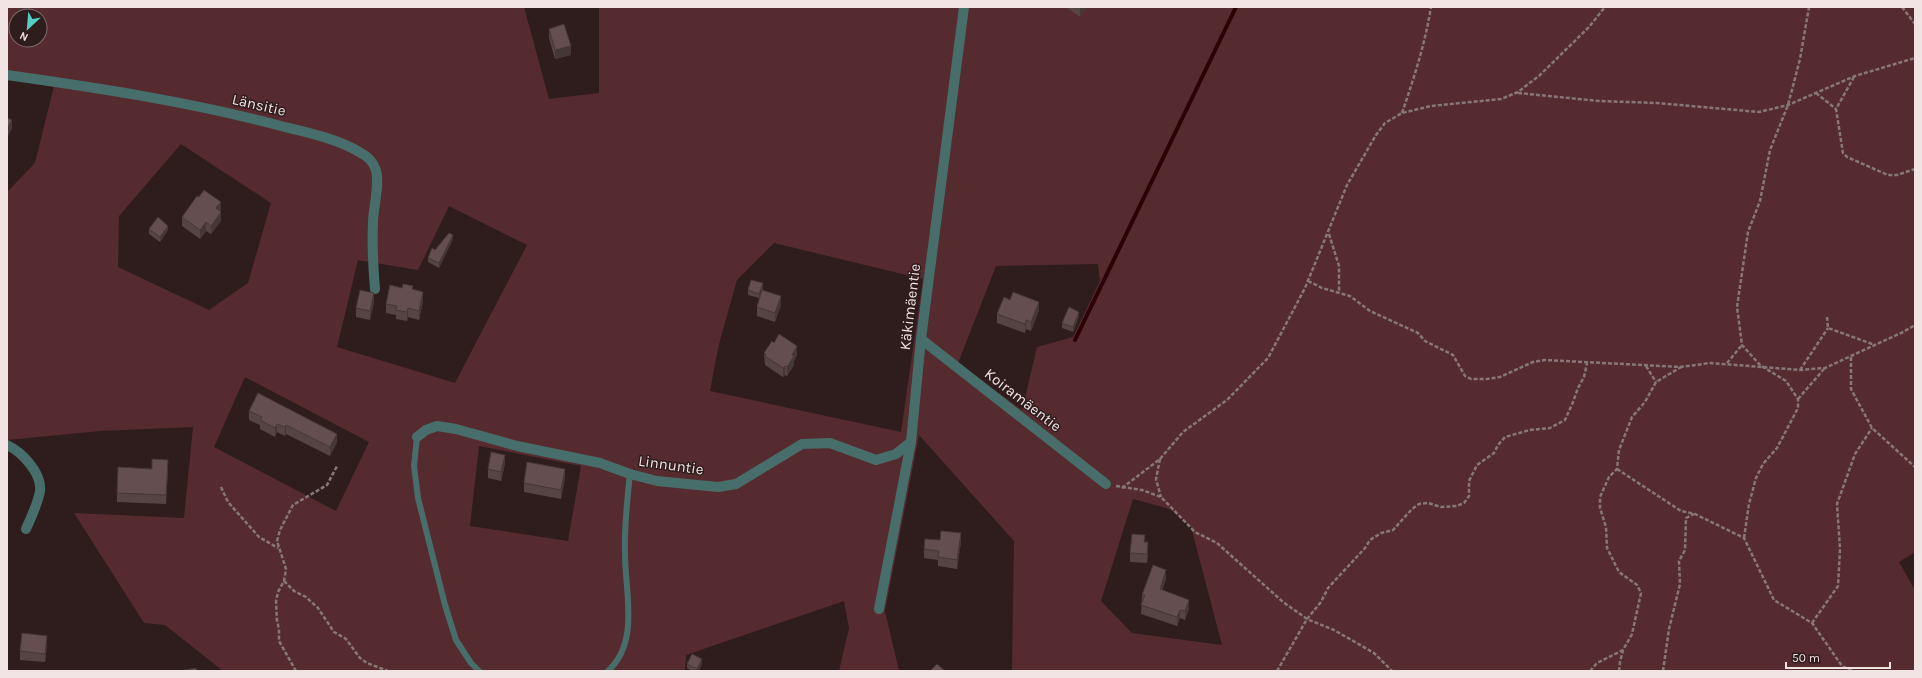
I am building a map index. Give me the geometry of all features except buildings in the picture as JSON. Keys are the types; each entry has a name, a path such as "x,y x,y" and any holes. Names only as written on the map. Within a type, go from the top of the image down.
{"street":[{"name":"Käkimäentie","path":"879,608 911,442 921,339 964,7"},
{"name":"Länsitie","path":"7,74 174,102 252,118 315,135 361,153 370,160 376,169 377,178 372,248 375,289"},
{"name":"Koiramäentie","path":"921,339 1106,484"},
{"name":"Linnuntie","path":"417,437 426,430 437,426 456,429 517,446 600,463 630,474 657,481 718,487 736,484 802,444 830,443 876,460 896,454 911,442"},
{"path":"7,446 24,458 35,472 40,490 26,529"}],"lane":[{"path":"417,437 414,466 418,498 445,605 456,640 471,664 479,671"},
{"path":"608,671 617,663 627,635 629,594 625,555 626,512 630,474"}],"path":[{"path":"1402,113 1417,72 1426,38 1431,7"},
{"path":"1122,488 1160,459 1183,432 1227,400 1268,358 1308,281 1347,185 1376,135 1385,123 1402,113 1430,106 1500,98 1518,92 1540,76 1589,27 1605,7"},
{"path":"1809,7 1800,59 1788,105 1770,150 1760,201 1748,232 1737,307 1742,344 1760,366 1786,380 1798,399 1798,408 1789,428 1756,478 1749,504 1744,538 1774,600 1812,623 1842,666 1852,671"},
{"path":"1902,7 1915,24"},
{"path":"1518,92 1599,101 1657,103 1759,112 1788,105 1855,76 1915,58"},
{"path":"1855,76 1836,110 1843,153 1847,157 1888,175 1897,175 1915,169"},
{"path":"1816,93 1836,110"},
{"path":"1328,234 1339,266 1339,291"},
{"path":"1308,281 1322,288 1339,291 1350,296 1370,311 1418,333 1425,341 1453,355 1465,376 1471,379 1500,377 1533,362 1544,360 1681,367 1710,363 1727,363 1800,370 1825,368 1851,357 1915,325"},
{"path":"1800,370 1828,328 1827,316"},
{"path":"1828,328 1875,345"},
{"path":"1727,363 1742,344"},
{"path":"1851,357 1851,389 1872,428 1915,467"},
{"path":"1277,671 1307,618 1321,602 1328,588 1370,540 1381,533 1393,530 1412,509 1419,504 1428,503 1441,507 1456,506 1464,503 1469,496 1468,481 1477,465 1494,453 1498,444 1505,437 1530,430 1550,428 1565,420 1584,377 1586,363"},
{"path":"1646,366 1656,382"},
{"path":"1619,671 1623,650 1632,634 1641,593 1637,585 1619,572 1607,548 1606,527 1600,508 1600,497 1609,477 1617,469 1619,450 1632,417 1645,402 1656,382 1681,367"},
{"path":"1798,399 1825,368"},
{"path":"1812,623 1838,586 1840,549 1837,504 1855,454 1872,428"},
{"path":"1160,459 1156,479 1161,497"},
{"path":"296,671 279,642 279,629 276,621 276,601 284,581 286,569 278,548 280,530 293,505 327,484 336,466"},
{"path":"1617,469 1681,511 1695,514 1744,538"},
{"path":"1106,484 1122,488 1142,490 1161,497 1195,532 1217,543 1283,602 1307,618 1334,630 1374,654 1392,671"},
{"path":"221,487 228,502 259,537 278,548"},
{"path":"1663,671 1669,629 1680,584 1679,561 1685,550 1686,518 1695,514"},
{"path":"284,581 294,591 306,597 318,608 334,632 346,639 360,658 367,663 388,671"},
{"path":"1590,671 1597,663 1623,650"}],"shaded area":[{"path":"7,7 524,7 549,99 599,93 599,7 1915,7 1915,552 1899,562 1915,590 1915,671 1012,671 1014,541 919,435 885,611 899,671 839,671 849,628 844,601 686,655 685,671 223,671 165,625 144,623 74,513 184,518 193,427 100,431 7,440 7,192 35,163 55,82 7,75","holes":["181,144 271,203 248,283 209,310 118,267 119,216","449,206 527,245 455,383 337,347 358,260 418,270","774,243 923,279 901,432 710,391 719,344 737,280","1098,264 1100,281 1073,337 1037,347 1022,410 958,363 996,266","245,377 369,442 336,511 214,447","479,446 581,466 568,541 470,526","1133,499 1170,509 1191,527 1222,645 1132,633 1101,601"]}],"waterway":[{"path":"1075,340 1236,7"}]}
